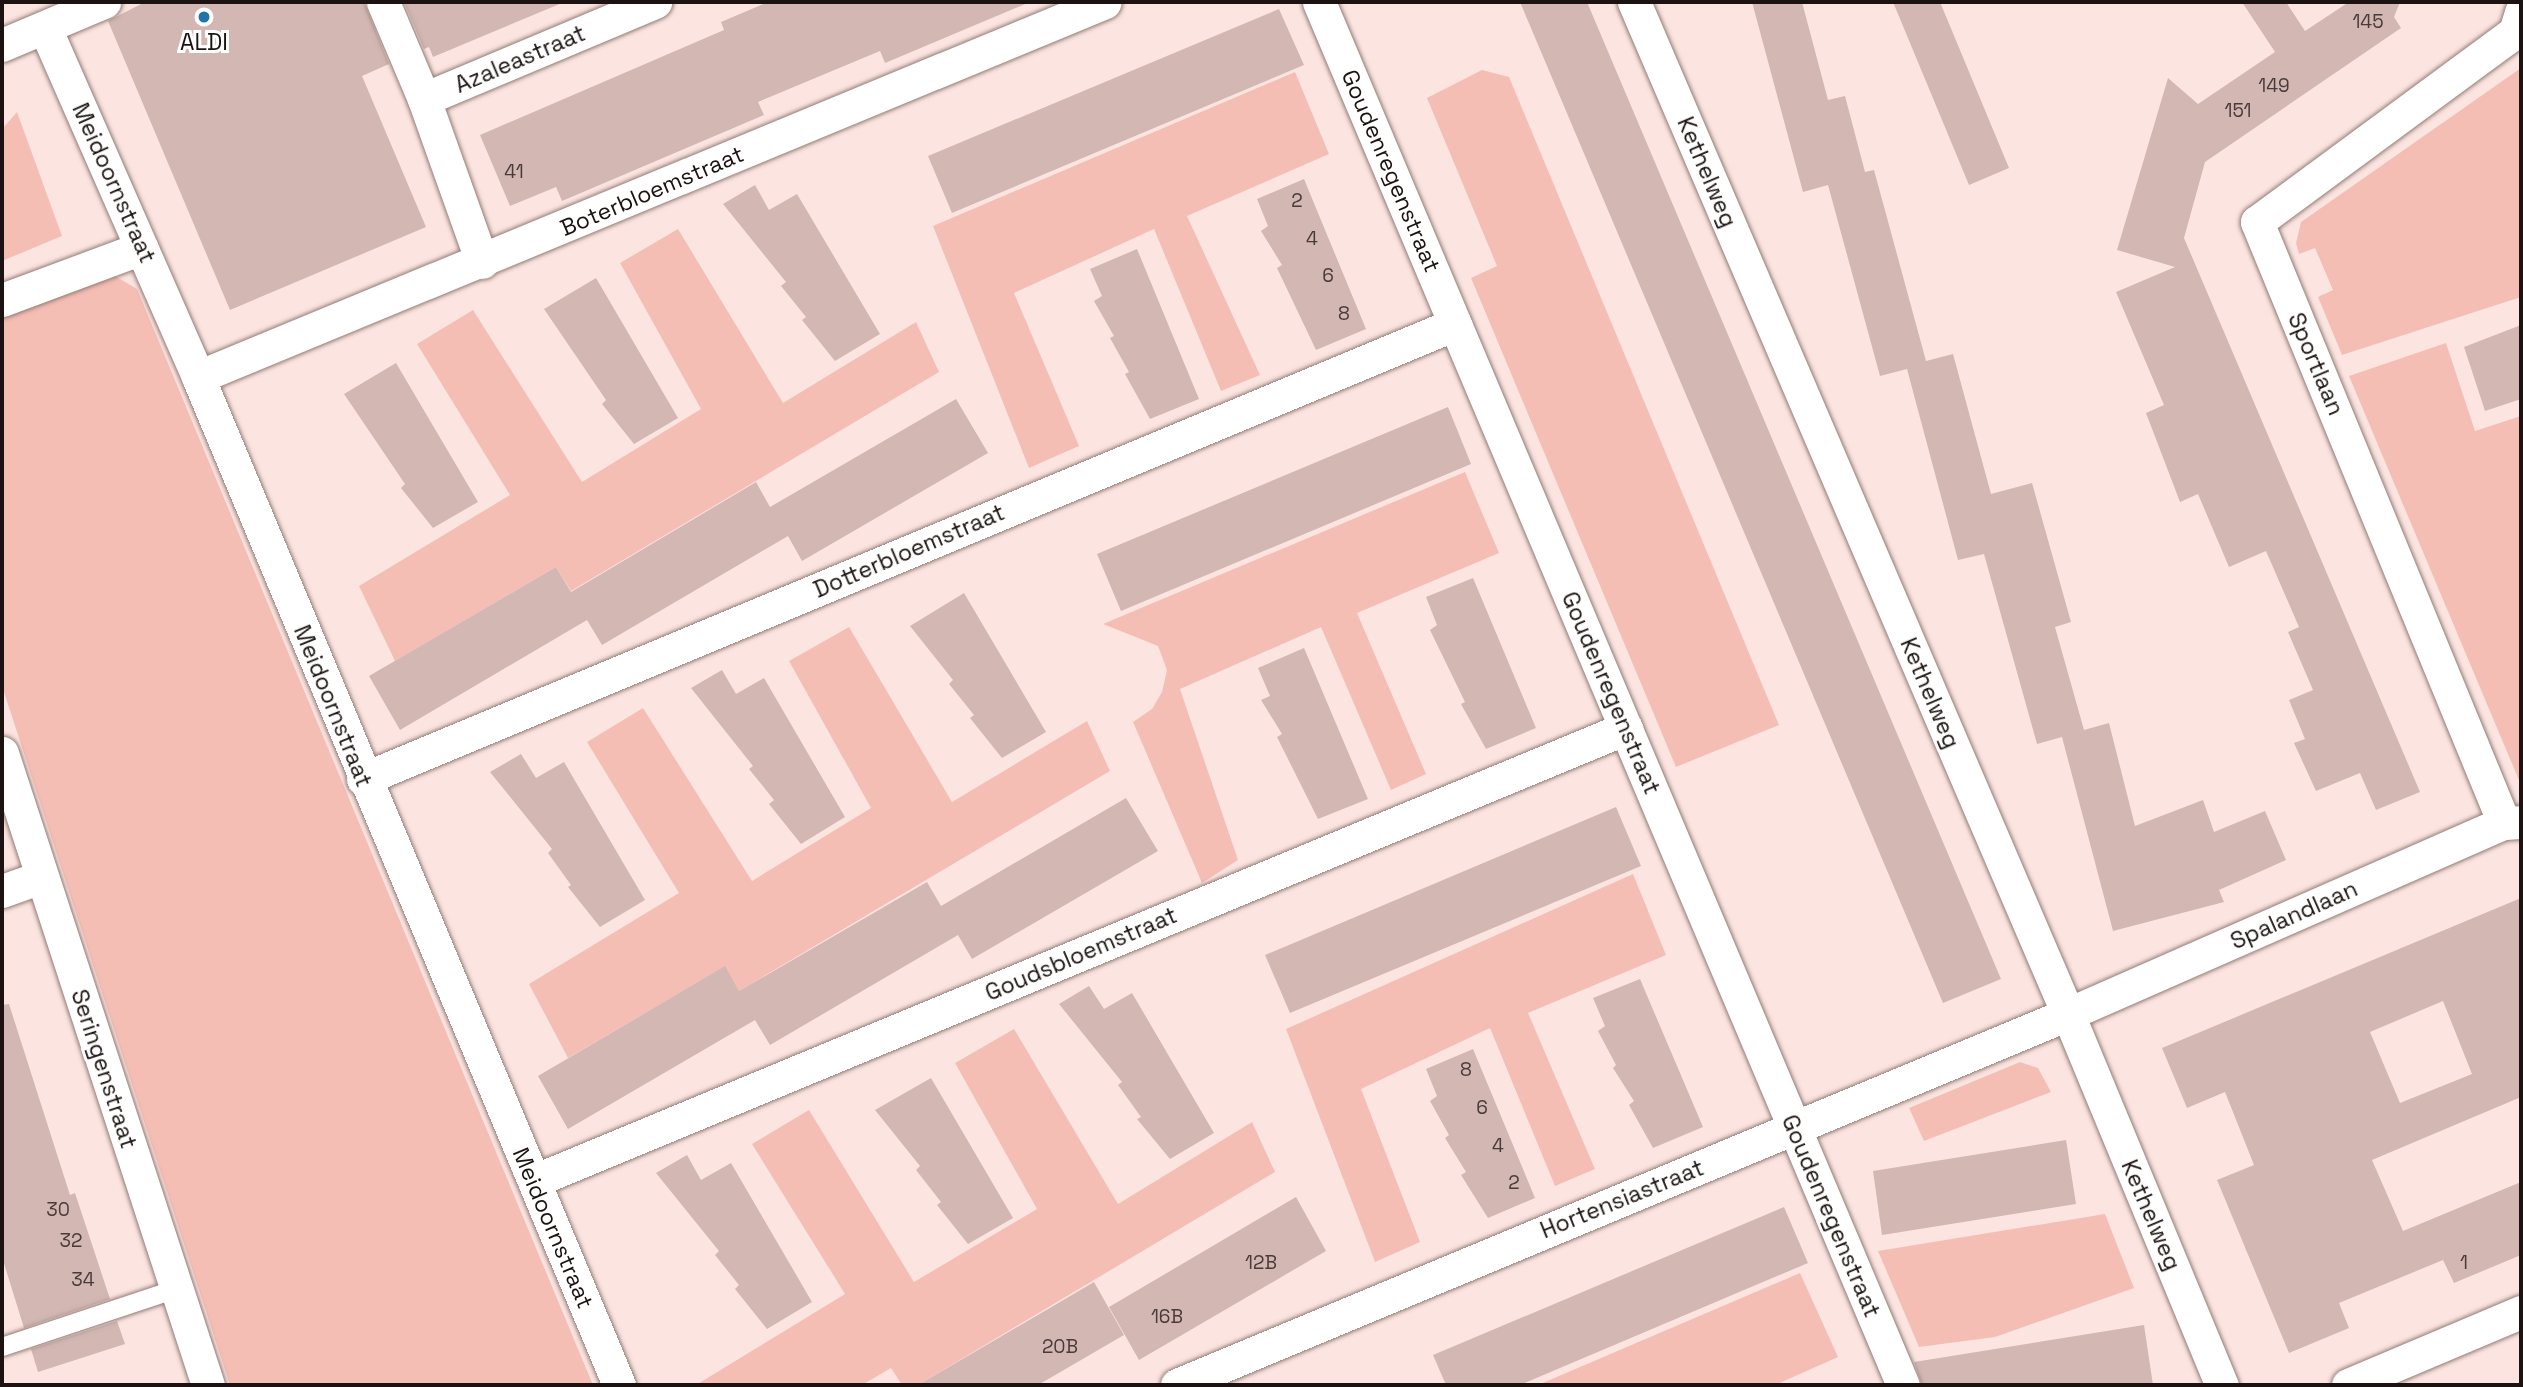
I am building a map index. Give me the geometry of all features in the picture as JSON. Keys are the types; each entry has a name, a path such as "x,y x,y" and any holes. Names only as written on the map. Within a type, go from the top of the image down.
{"street":[{"path":"2,45 104,2"},
{"path":"383,2 424,99 482,262"},
{"name":"Azaleastraat","path":"424,99 655,2"},
{"name":"Boterbloemstraat","path":"198,377 482,262 1105,2"},
{"name":"Goudenregenstraat","path":"1319,2 1903,1385"},
{"name":"Kethelweg","path":"1634,2 2068,1014 2222,1385"},
{"name":"Sportlaan","path":"2512,822 2257,222 2515,32 2521,12"},
{"name":"Meidoornstraat","path":"45,28 198,377 486,1076 536,1180 619,1385"},
{"path":"2,300 142,248"},
{"name":"Dotterbloemstraat","path":"363,779 1455,324"},
{"name":"Goudsbloemstraat","path":"536,1180 1626,728"},
{"name":"Seringenstraat","path":"2,752 208,1385"},
{"name":"Spalandlaan","path":"2068,1014 2512,822"},
{"path":"2,891 41,877"},
{"name":"Hortensiastraat","path":"1177,1385 2068,1014"},
{"path":"2348,1385 2521,1312"}],"lane":[{"path":"2,1347 176,1289"}],"shaded area":[{"path":"2521,68 2521,297 2342,355 2318,297 2333,290 2315,248 2299,254 2296,243 2301,222"},
{"path":"1482,70 1509,77 1779,725 1676,767 1471,278 1497,266 1427,98"},
{"path":"1295,72 1329,154 1187,216 1260,375 1221,391 1154,229 1014,293 1079,446 1029,468 933,226"},
{"path":"17,112 62,236 2,261 2,129"},
{"path":"678,229 783,403 916,322 939,372 571,591 556,567 395,661 359,586 510,495 417,344 473,310 582,482 701,409 620,263"},
{"path":"115,276 137,289 593,1385 230,1385 2,686 2,316"},
{"path":"2446,343 2475,431 2521,416 2521,785 2349,376"},
{"path":"1465,472 1499,553 1357,613 1426,774 1391,790 1321,627 1180,689 1238,860 1202,883 1133,722 1152,709 1162,692 1167,670 1158,646 1103,624"},
{"path":"849,627 952,802 1087,721 1110,771 739,991 724,967 568,1058 529,984 679,893 587,742 643,708 752,881 871,808 789,661"},
{"path":"1633,874 1666,955 1528,1013 1595,1169 1555,1186 1490,1028 1361,1089 1420,1242 1375,1262 1286,1029"},
{"path":"1014,1029 1118,1204 1252,1122 1275,1172 918,1385 902,1385 891,1368 862,1385 696,1385 845,1294 752,1144 809,1110 914,1282 1037,1209 955,1063"},
{"path":"2020,1062 2038,1068 2051,1092 1924,1141 1909,1108"},
{"path":"2105,1214 2134,1288 1995,1337 1919,1347 1878,1251"},
{"path":"1800,1273 1838,1357 1775,1385 1538,1385"}],"building":[{"path":"145,2 364,2 389,64 362,76 426,227 230,310 108,21"},
{"path":"404,2 562,3 433,57 429,47 424,49"},
{"path":"768,2 1030,2 885,63 880,51 758,102 764,115 562,201 556,187 510,206 480,135 724,30 721,22"},
{"path":"1520,2 1587,2 2001,979 1943,1003"},
{"path":"1752,2 1802,2 1828,100 1845,96 1865,172 1874,170 1926,361 1953,354 1991,494 2032,483 2071,622 2055,627 2084,730 2109,723 2135,826 2203,800 2214,832 2265,811 2286,860 2219,890 2224,902 2113,931 2062,737 2037,744 1984,554 1958,560 1907,369 1880,376 1828,185 1803,192"},
{"path":"1893,2 1940,2 2009,168 1969,185"},
{"path":"2242,2 2286,2 2305,31 2349,2 2400,2 2394,17 2401,28 2205,162 2184,238 2420,792 2376,810 2360,773 2316,791 2294,743 2305,739 2289,700 2313,690 2288,632 2299,627 2266,551 2229,567 2198,494 2180,502 2146,413 2164,405 2116,292 2175,267 2117,250 2168,78 2198,104 2275,52"},
{"path":"1279,9 1304,65 952,213 928,156"},
{"path":"1304,179 1366,329 1316,350 1277,268 1282,265 1261,231 1268,226 1257,199"},
{"path":"755,185 769,210 797,194 880,334 835,361 802,320 806,317 781,286 786,282 723,204"},
{"path":"1137,249 1199,399 1150,419 1125,374 1129,372 1110,338 1114,336 1094,301 1102,296 1090,269"},
{"path":"596,278 678,418 634,444 602,404 606,400 544,309"},
{"path":"2521,325 2521,399 2485,411 2464,347"},
{"path":"396,363 478,502 433,528 401,488 405,484 344,394"},
{"path":"956,399 988,453 802,561 788,536 602,645 587,620 400,730 369,676 556,567 571,592 756,482 770,507"},
{"path":"1448,407 1471,464 1121,611 1097,554"},
{"path":"1473,578 1536,728 1486,749 1461,704 1465,702 1430,630 1437,625 1426,597"},
{"path":"964,593 1046,732 1002,758 970,718 974,715 949,684 953,680 910,626"},
{"path":"1304,648 1368,799 1318,819 1277,737 1282,734 1261,700 1270,696 1258,668"},
{"path":"722,670 736,694 764,678 845,817 801,844 769,804 774,800 749,769 753,766 691,688"},
{"path":"521,754 536,778 564,762 645,900 600,927 568,887 571,885 548,853 552,849 490,772"},
{"path":"1126,798 1158,851 972,959 958,935 770,1045 755,1020 568,1129 538,1076 725,966 739,991 927,882 941,906"},
{"path":"1616,807 1641,866 1290,1013 1265,955"},
{"path":"2521,898 2521,1097 2372,1160 2403,1231 2521,1182 2521,1255 2454,1283 2443,1260 2339,1303 2349,1328 2289,1353 2217,1180 2254,1165 2225,1092 2187,1108 2162,1048","holes":["2443,1001 2472,1074 2400,1103 2370,1032"]},
{"path":"1640,979 1703,1127 1653,1148 1629,1105 1634,1101 1613,1068 1616,1065 1598,1031 1605,1026 1593,998"},
{"path":"1089,986 1104,1009 1132,993 1214,1133 1170,1159 1137,1119 1141,1117 1118,1085 1122,1082 1059,1004"},
{"path":"9,1004 70,1195 75,1193 110,1299 24,1328 2,1257 2,1005"},
{"path":"1473,1049 1535,1198 1488,1218 1461,1175 1466,1172 1445,1138 1449,1135 1430,1101 1437,1096 1426,1069"},
{"path":"931,1078 1013,1218 968,1244 937,1205 941,1202 916,1170 920,1166 875,1110"},
{"path":"2066,1140 2076,1204 1882,1235 1873,1171"},
{"path":"687,1155 701,1180 731,1163 812,1302 767,1329 735,1289 739,1285 715,1255 719,1251 656,1173"},
{"path":"1296,1197 1326,1251 1139,1360 1109,1307"},
{"path":"1784,1207 1808,1263 1520,1385 1446,1385 1433,1355"},
{"path":"1094,1282 1124,1335 1038,1385 918,1385"},
{"path":"117,1321 125,1344 38,1372 31,1349"},
{"path":"2144,1325 2153,1385 1922,1385 1914,1362"}],"place":[{"name":"ALDI","path":"204,17"}]}
